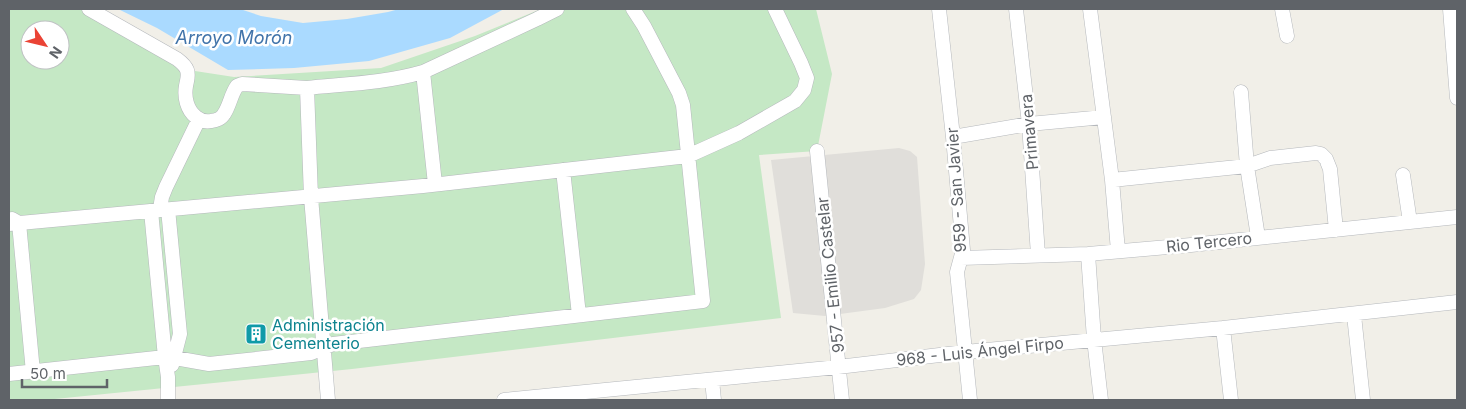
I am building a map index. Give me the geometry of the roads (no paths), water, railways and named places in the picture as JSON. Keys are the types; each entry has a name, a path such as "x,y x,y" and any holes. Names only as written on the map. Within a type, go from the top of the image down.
{"street":[{"path":"89,9 177,58 187,71 186,95 189,110 199,119 210,122 219,119 225,113 232,93 237,86 242,84 307,88 385,81 405,77 423,72 556,9"},
{"path":"9,374 170,358 209,364 311,353 333,344 703,301 683,105 679,93 633,9"},
{"path":"32,372 12,221 311,197 688,156 739,133 795,102 804,90 807,78 802,63 776,9"},
{"name":"959 - San Javier","path":"939,9 963,250 957,272 970,400"},
{"name":"Primavera","path":"1016,9 1029,124 1038,255"},
{"path":"1090,9 1112,180 1118,251"},
{"path":"1282,9 1286,36"},
{"path":"1450,9 1457,98"},
{"path":"423,72 435,184"},
{"path":"307,88 311,197 328,400"},
{"path":"1241,92 1247,166 1258,237"},
{"path":"953,137 1029,124 1104,117"},
{"path":"168,400 170,358 180,334 160,210 166,187 199,119"},
{"name":"957 - Emilio Castelar","path":"818,150 842,400"},
{"path":"1112,180 1247,166 1270,158 1321,154 1326,159 1330,169 1336,230"},
{"path":"563,170 579,315"},
{"path":"1403,175 1410,222"},
{"name":"Rio Tercero","path":"961,258 1088,254 1457,217"},
{"path":"1088,254 1094,339 1101,400"},
{"name":"968 - Luis Ángel Firpo","path":"504,400 587,396 965,352 1354,315 1457,302"},
{"path":"1354,315 1363,400"},
{"path":"1223,328 1231,400"},
{"path":"712,380 714,400"}],"water":[{"name":"Arroyo Morón","path":"118,9 240,9 261,16 303,23 347,19 399,9 504,9 450,38 369,61 294,68 228,70 157,28"}],"place":[{"name":"Administración Cementerio","path":"256,334"}]}
